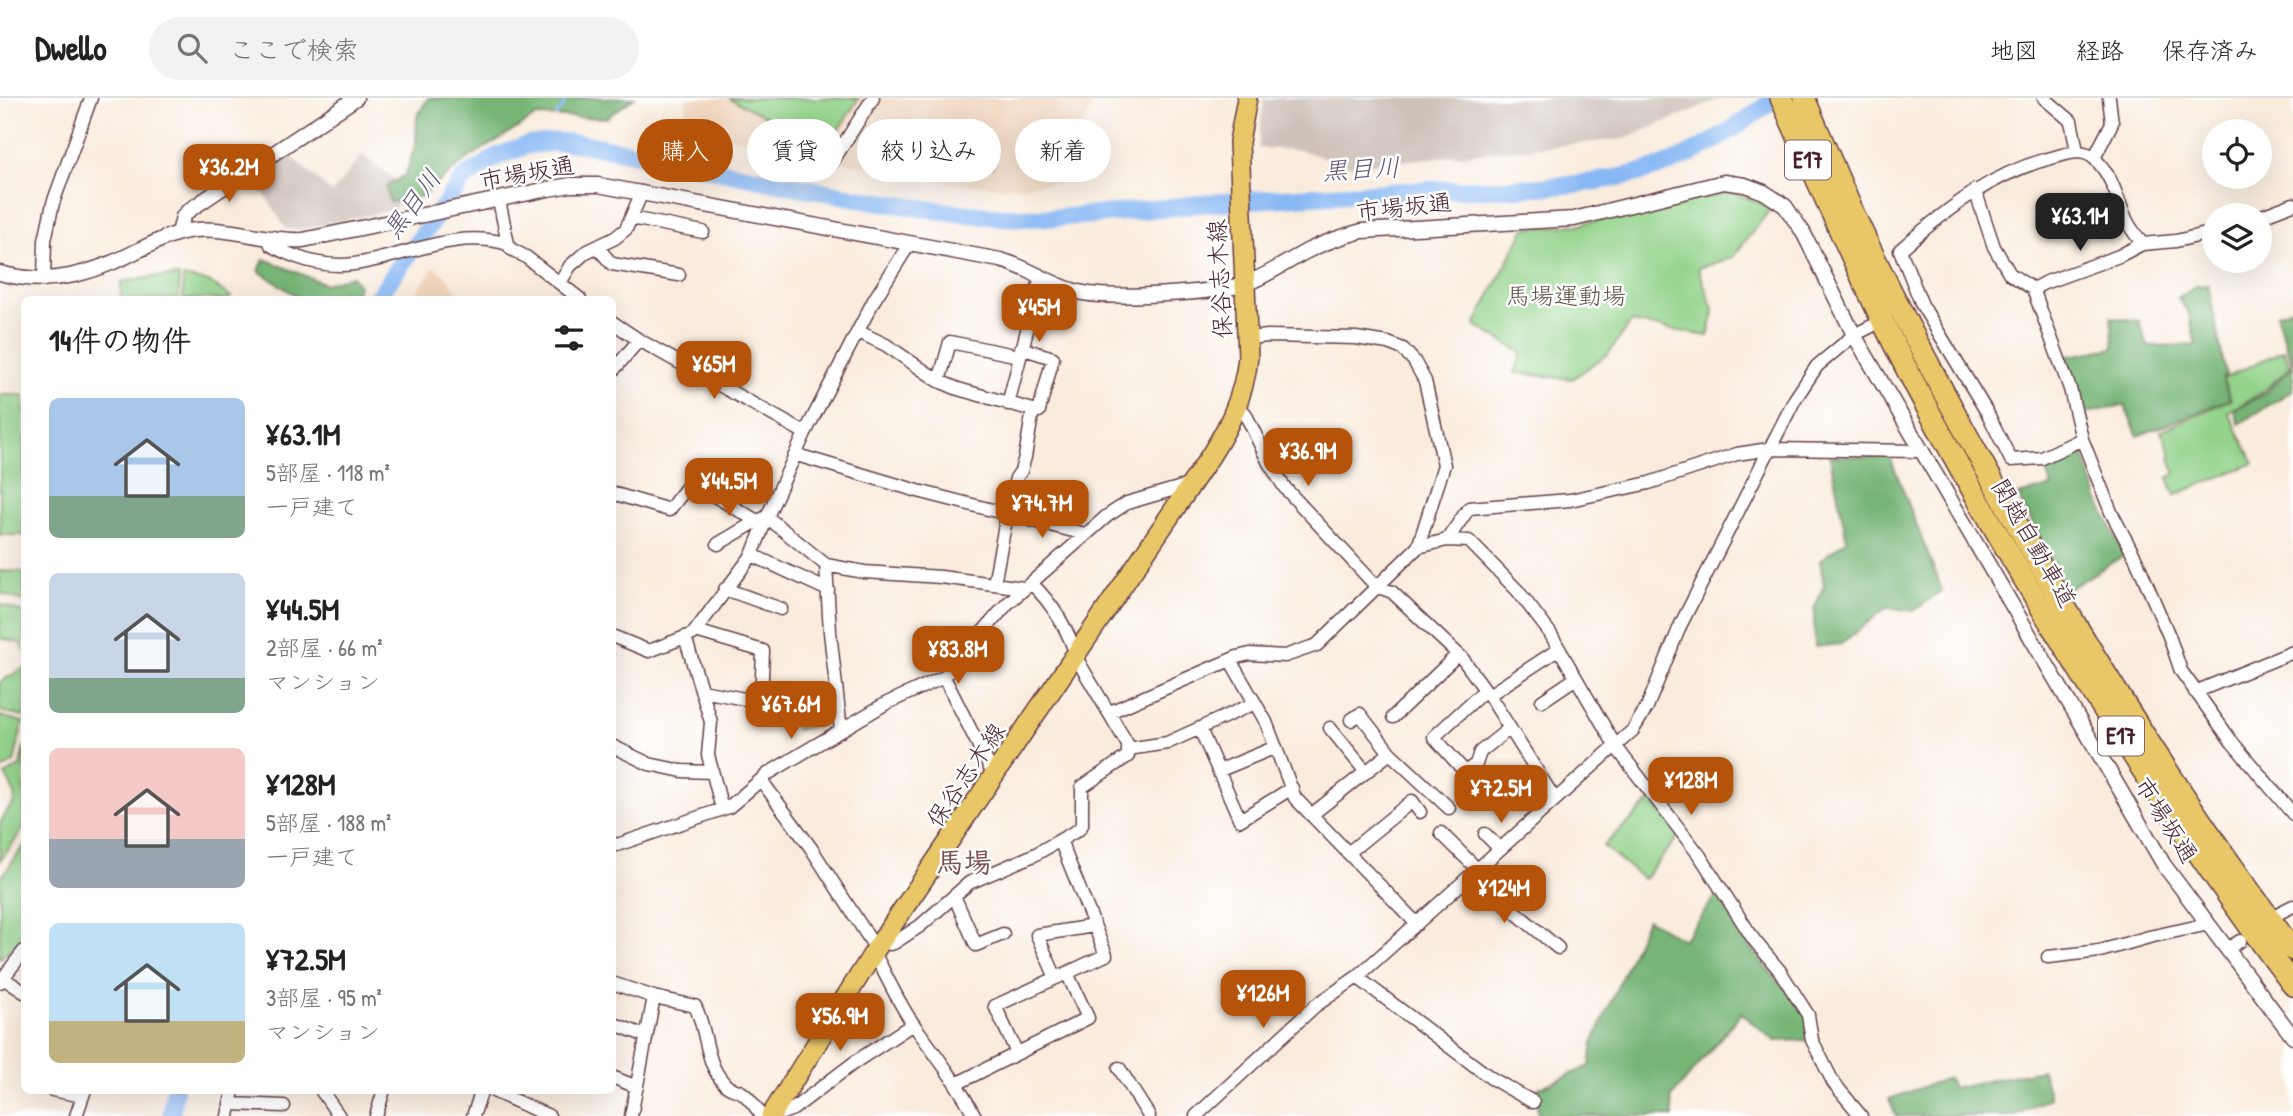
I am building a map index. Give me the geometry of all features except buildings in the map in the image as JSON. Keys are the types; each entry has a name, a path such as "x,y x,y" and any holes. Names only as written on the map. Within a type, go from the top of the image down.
{"highway":[{"name":"関越自動車道","path":"1781,98 1845,218 2041,567 2199,819 2293,950"},
{"name":"関越自動車道","path":"1804,98 1845,218 1892,338 1965,477 2103,709 2248,925 2293,985"}],"main road":[{"name":"保谷志木線","path":"769,1114 877,948 1223,438 1236,409 1247,371 1248,338 1239,168 1240,128 1247,98"}],"street":[{"path":"44,279 46,240 53,203 91,98"},
{"path":"179,233 183,217 188,211 356,98"},
{"path":"843,145 873,98"},
{"path":"2044,98 2071,121 2077,151"},
{"path":"2094,158 2112,123 2109,98"},
{"path":"2082,439 2042,458 2011,460 1988,414 1917,306 1900,250 1975,190 2003,174 2077,151 2094,158 2113,183 2128,223 2142,244"},
{"name":"市場坂通","path":"0,273 24,279 44,279 90,272 179,233 214,230 290,241 572,185 598,185 1014,263 1065,288 1096,295 1210,290 1245,284 1329,240 1362,231 1574,219 1724,182 1745,185 1764,192 1785,206 1803,232 1854,335 2164,864 2209,924 2234,945 2293,1037"},
{"path":"1975,190 1994,247 2004,265 2010,274 2033,289 2070,389 2082,439 2111,512 2136,559 2169,636 2181,671 2232,742 2293,814"},
{"path":"560,283 570,266 586,252 615,238 626,229 642,192"},
{"path":"493,201 511,249 526,257 576,296"},
{"path":"2272,212 2293,204"},
{"path":"631,218 703,232"},
{"path":"2033,289 2119,256 2142,244 2176,241 2202,235"},
{"path":"269,239 271,244 290,255 340,265 355,264 446,240 490,239 508,244"},
{"path":"616,638 649,651 691,634 752,555 762,519 874,300 910,243"},
{"path":"597,247 612,264 679,275"},
{"path":"1008,404 1041,276"},
{"path":"616,326 806,433"},
{"path":"1196,1116 1315,1006 1357,977 1633,730 1647,707 1681,624 1795,400 1817,366 1854,335 1872,326"},
{"path":"859,332 886,345 939,381 1008,404 1039,411 1053,358 950,342 939,381"},
{"path":"1248,338 1356,338 1388,343 1403,349 1414,361 1425,381 1444,465 1418,547"},
{"path":"616,367 639,340"},
{"path":"1236,409 1245,413 1269,463 1285,488 1376,586 1392,593 1458,654 1487,692 1554,798"},
{"path":"994,583 1007,514 1016,478 1025,457 1033,410"},
{"path":"1447,540 1469,508 1570,500 1649,483 1737,454 1769,449 1922,452"},
{"path":"796,455 918,491 1085,534"},
{"path":"616,494 669,510 691,482 762,519 826,565 864,572 1028,585 1053,608 1077,661 1110,712 1128,749 1128,757 1082,788 1082,825 1034,855 969,883 920,926 894,943 877,948"},
{"path":"616,844 729,807 769,773 885,704 944,677 1007,604 1085,534 1127,503 1192,484"},
{"path":"718,544 762,519"},
{"path":"1110,712 1230,660 1250,654 1285,656 1317,645 1418,547 1447,540 1469,541 1518,591 1559,649 1616,747 1700,856 1754,940 1780,971 1808,1015 1812,1040 1833,1082 1861,1116"},
{"path":"752,555 828,590"},
{"path":"826,565 841,731"},
{"path":"725,589 781,609"},
{"path":"691,634 711,723 708,755 722,809"},
{"path":"691,634 763,652 761,702 702,691"},
{"path":"1510,728 1480,752 1476,764 1465,772 1434,737 1487,692 1559,649"},
{"path":"2194,692 2293,652"},
{"path":"1393,717 1458,654"},
{"path":"1230,660 1266,722 1295,798 1417,924"},
{"path":"944,677 994,776"},
{"path":"1542,701 1576,678"},
{"path":"1128,749 1167,743 1255,704"},
{"path":"1351,720 1360,713 1390,753 1449,808"},
{"path":"1330,728 1366,772"},
{"path":"1200,729 1240,820 1292,788"},
{"path":"1218,771 1276,747"},
{"path":"619,753 649,764 682,771 712,772"},
{"path":"1311,814 1390,753"},
{"path":"761,780 811,848 877,948 913,1024 928,1042 975,1116"},
{"path":"1348,853 1412,801 1420,812"},
{"path":"1441,833 1475,873 1558,948"},
{"path":"1485,834 1500,849"},
{"path":"1017,1053 995,1006 1106,955 1060,840"},
{"path":"954,896 976,945 1003,934"},
{"path":"2279,913 2293,906"},
{"path":"2048,957 2100,951 2209,924"},
{"path":"956,1084 1088,1018 1037,935 1094,926"},
{"path":"21,955 2,980 21,990"},
{"path":"1357,977 1491,1078 1533,1102"},
{"path":"616,983 654,997 695,1006 705,1028 704,1039 712,1063 725,1086 744,1093 769,1114 793,1109 855,1062 913,1024"},
{"path":"631,1116 654,997"},
{"path":"616,1025 646,1036"},
{"path":"1119,1068 1149,1116"},
{"path":"616,1079 637,1087"},
{"path":"75,1116 84,1094"},
{"path":"324,1094 338,1116"},
{"path":"376,1116 383,1094"},
{"path":"473,1116 481,1094"},
{"path":"500,1094 549,1116"},
{"path":"229,1110 284,1106"}],"shaded area":[{"path":"686,98 865,98 843,132 843,119 747,119 747,141 733,138 733,119 684,119"},
{"path":"882,98 1095,98 1086,119 1015,119 1015,182 1059,183 1003,187 943,182 1001,182 1001,119 868,119"},
{"path":"1264,98 1722,98 1624,139 1350,166 1301,150 1258,148"},
{"path":"857,136 857,165 844,162 843,158"},
{"path":"287,153 332,193 362,155 406,187 395,209 299,230 286,229 253,176"},
{"path":"434,267 446,276 461,296 414,296"}],"green space":[{"path":"428,98 634,98 606,118 537,116 467,159 422,196 390,202 386,187 406,174 416,142 417,117"},
{"path":"729,98 859,98 843,122 843,119 770,119"},
{"name":"馬場運動場","path":"1731,192 1772,207 1732,258 1698,268 1714,312 1708,336 1631,322 1609,353 1572,379 1515,373 1522,353 1475,325 1525,228 1577,225"},
{"path":"264,259 325,284 352,276 359,286 354,296 296,296 259,271"},
{"path":"179,276 179,296 121,296 121,282"},
{"path":"183,277 209,282 230,296 183,296"},
{"path":"2208,285 2226,375 2222,378 2230,399 2138,436 2124,405 2082,414 2063,357 2114,348 2111,317 2139,321 2148,346 2196,345 2189,314 2178,298 2196,286"},
{"path":"2293,308 2293,366 2276,314"},
{"path":"2284,350 2290,367 2261,393 2228,412 2254,463 2175,495 2168,478 2175,473 2170,457 2172,456 2161,431 2231,399 2223,379"},
{"path":"2293,366 2293,390 2239,424 2234,410 2264,394"},
{"path":"0,395 21,395 21,535 0,535"},
{"path":"2083,453 2098,499 2124,555 2067,590 2018,495 2052,487 2043,464"},
{"path":"1830,456 1890,457 1942,590 1914,611 1887,607 1841,644 1815,647 1814,610 1824,585 1820,560 1847,540"},
{"path":"0,571 21,572 21,600 0,593"},
{"path":"0,604 21,612 21,645 0,638"},
{"path":"21,670 21,716 0,711 0,682"},
{"path":"833,702 838,718 796,730 792,713"},
{"path":"0,716 21,721 21,731 14,762 2,769"},
{"path":"21,761 21,832 0,861 0,826 2,818 15,800 12,786 5,775 20,766"},
{"path":"1655,797 1682,832 1644,879 1603,846"},
{"path":"21,850 21,940 0,958 0,879"},
{"path":"1719,892 1759,959 1808,1015 1812,1040 1775,1041 1741,1013 1671,1098 1673,1116 1538,1116 1537,1089 1590,1066 1593,1043 1647,919 1683,940"},
{"path":"2042,1070 2050,1098 2014,1116 1896,1116 1889,1099 1948,1078 1952,1088"}],"waterway":[{"path":"556,116 564,105 564,98"},
{"name":"黒目川","path":"378,296 464,178 498,156 528,145 577,143 885,203 989,216 1048,218 1277,198 1522,188 1605,180 1659,167 1690,154 1734,128 1775,98"},
{"name":"黒目川","path":"557,136 557,142"},
{"name":"黒目川","path":"171,1116 174,1094"}],"district":[{"name":"馬場","path":"964,862"}]}
